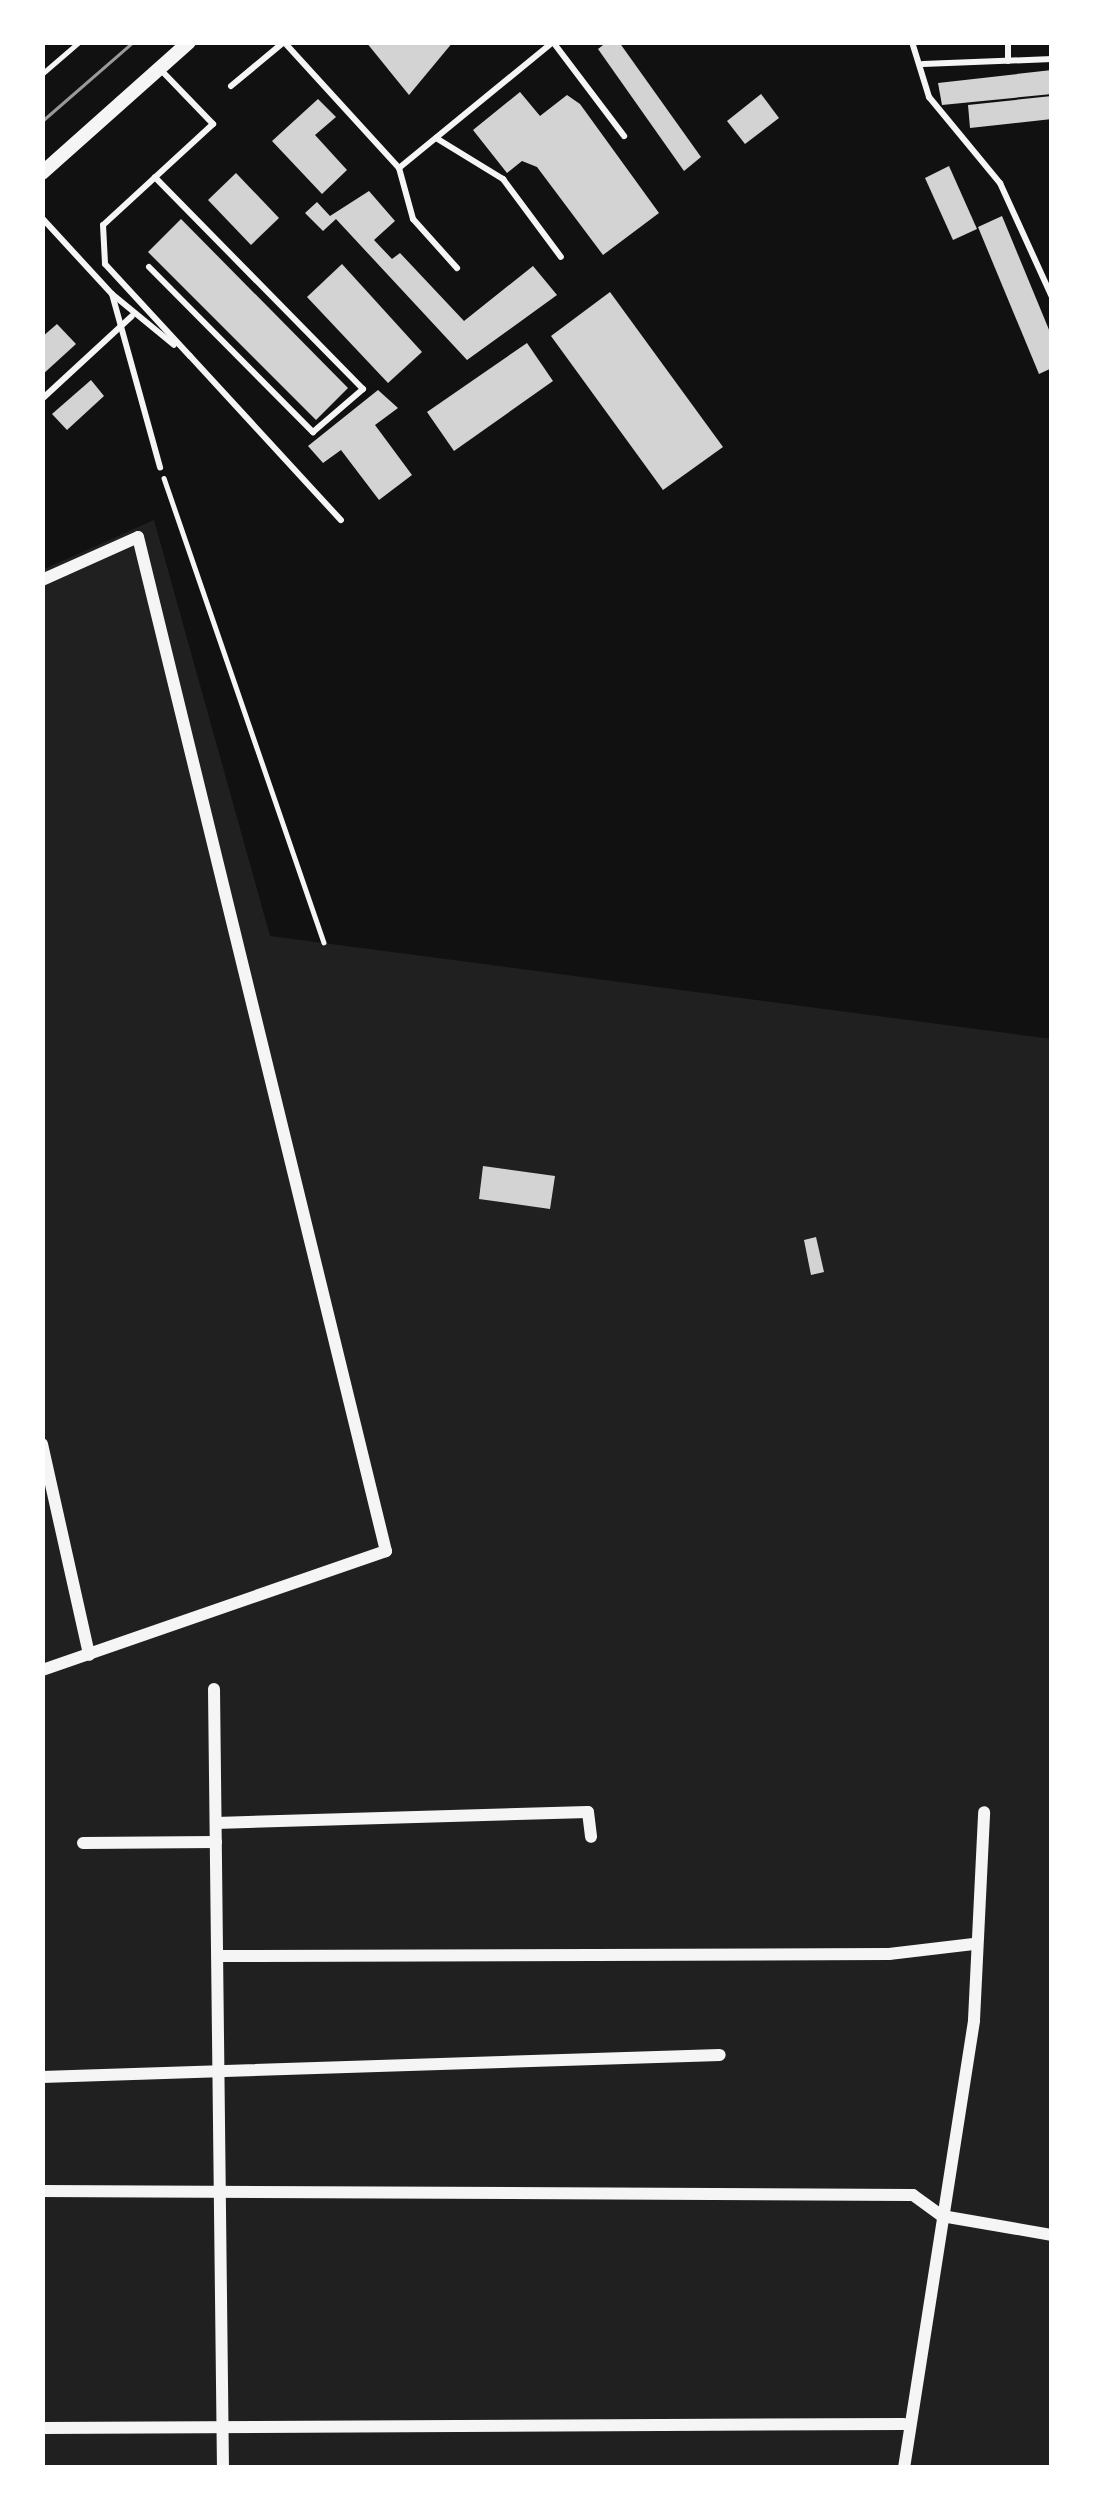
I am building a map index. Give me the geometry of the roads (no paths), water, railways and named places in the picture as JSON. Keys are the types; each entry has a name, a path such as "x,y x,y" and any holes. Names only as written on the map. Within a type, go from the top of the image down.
{"street":[{"path":"42,173 189,42"},
{"path":"42,580 138,537 386,1550 42,1670"},
{"path":"42,1444 89,1655"},
{"path":"214,1689 223,2468"},
{"path":"216,1823 588,1812 591,1837"},
{"path":"904,2468 904,2424 974,2020 973,1944 984,1812"},
{"path":"83,1843 216,1842"},
{"path":"218,1956 889,1954 973,1944"},
{"path":"42,2077 216,2078 720,2054"},
{"path":"42,2191 913,2195 942,2216 1052,2235"},
{"path":"42,2428 904,2424"}],"lane":[{"path":"231,86 284,42 399,168 413,219 457,268"},
{"path":"399,168 553,42 624,136"},
{"path":"912,42 923,64 929,97 1000,183 1052,297"},
{"path":"1008,42 1008,61"},
{"path":"923,64 1052,59"},
{"path":"159,68 213,124 103,225 105,264 340,520"},
{"path":"436,138 503,179 561,257"},
{"path":"149,266 313,432 363,389 155,177"},
{"path":"42,218 133,316 190,356"},
{"path":"112,294 160,467"},
{"path":"42,399 133,316"}],"tram line":[{"path":"42,121 133,42"}]}
